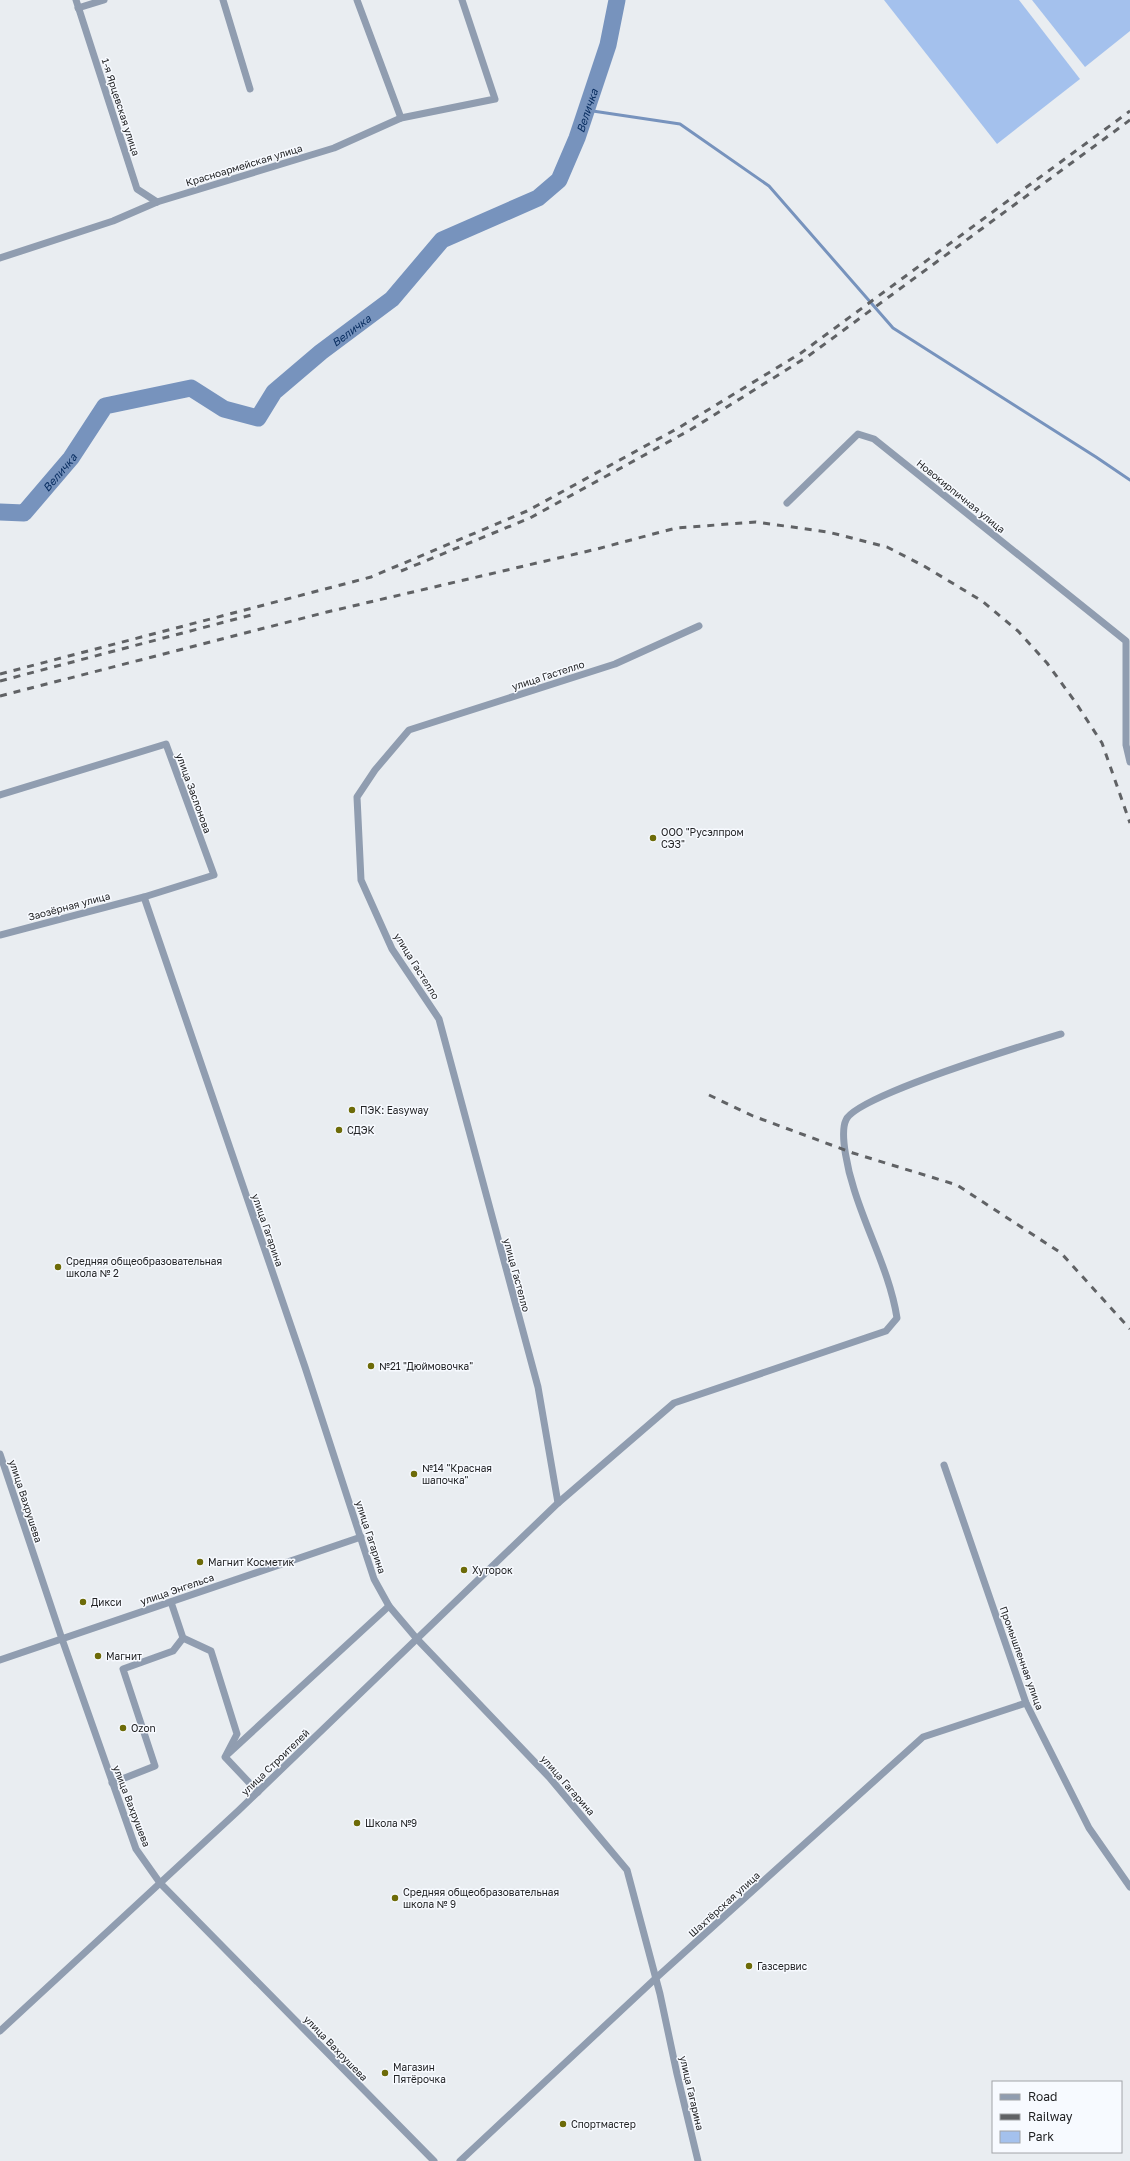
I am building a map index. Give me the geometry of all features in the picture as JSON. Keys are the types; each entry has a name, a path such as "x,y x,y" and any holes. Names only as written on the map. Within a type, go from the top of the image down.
{"street":[{"name":"1-я Ярцевская улица","path":"76,0 137,189 157,202"},
{"path":"78,8 104,0"},
{"path":"223,0 250,89"},
{"path":"357,0 401,118"},
{"name":"Красноармейская улица","path":"0,258 113,221 157,202 334,148 401,118 495,98 462,0"},
{"name":"Новокирпичная улица","path":"787,503 858,434 874,439 1126,641 1126,745 1130,762"},
{"name":"улица Гастелло","path":"558,1503 538,1387 439,1019 392,949 361,880 357,797 375,770 409,730 615,664 699,626"},
{"name":"улица Заслонова","path":"0,795 166,744 214,875 144,897"},
{"name":"Заозёрная улица","path":"0,935 144,897"},
{"name":"улица Гагарина","path":"144,897 305,1367 361,1536 364,1553 374,1579 389,1606 417,1639 549,1777 628,1870 656,1978 698,2161"},
{"name":"улица Строителей","path":"0,2031 258,1792 558,1503 674,1403 886,1331 897,1318 894,1295 854,1188 843,1137 846,1120 854,1110 917,1082 1061,1034"},
{"name":"улица Вахрушева","path":"0,1454 62,1639 136,1849 160,1883 434,2161"},
{"name":"Промышленная улица","path":"944,1465 1026,1703 1089,1828 1130,1887"},
{"name":"улица Энгельса","path":"0,1660 361,1536"},
{"path":"171,1602 183,1638 211,1651 237,1734 225,1756"},
{"path":"225,1756 389,1606"},
{"path":"112,1783 155,1766 122,1669 173,1651 183,1638"},
{"name":"Шахтёрская улица","path":"460,2161 656,1978 923,1737 1026,1703"},
{"path":"225,1756 258,1792"}],"green space":[{"path":"884,0 1019,0 1080,79 997,144"},
{"path":"1032,0 1130,0 1130,31 1085,67"}],"waterway":[{"name":"Величка","path":"0,512 24,513 71,458 105,406 191,388 224,409 258,418 274,392 321,352 392,299 442,240 538,198 559,180 577,138 608,45 617,0"},
{"path":"586,110 680,124 769,186 893,328 1130,480"}],"railway":[{"path":"0,674 371,577 527,511 680,427 801,353 1130,111"},
{"path":"401,571 530,518 690,430 807,357 1130,120"},
{"path":"0,696 327,612 597,549 676,528 756,522 828,532 887,547 924,566 982,601 1018,631 1047,663 1076,703 1102,743 1130,823"},
{"path":"0,681 255,614"},
{"path":"709,1095 753,1116 853,1153 957,1185 1061,1253 1130,1329"}],"place":[{"name":"ООО \"Русэлпром СЭЗ\"","path":"653,838"},
{"name":"ПЭК: Easyway","path":"352,1110"},
{"name":"СДЭК","path":"339,1130"},
{"name":"Средняя общеобразовательная школа № 2","path":"58,1267"},
{"name":"№21 \"Дюймовочка\"","path":"371,1366"},
{"name":"№14 \"Красная шапочка\"","path":"414,1474"},
{"name":"Магнит Косметик","path":"200,1562"},
{"name":"Хуторок","path":"464,1570"},
{"name":"Дикси","path":"83,1602"},
{"name":"Магнит","path":"98,1656"},
{"name":"Ozon","path":"123,1728"},
{"name":"Школа №9","path":"357,1823"},
{"name":"Средняя общеобразовательная школа № 9","path":"395,1898"},
{"name":"Газсервис","path":"749,1966"},
{"name":"Магазин Пятёрочка","path":"385,2073"},
{"name":"Спортмастер","path":"563,2124"}]}
